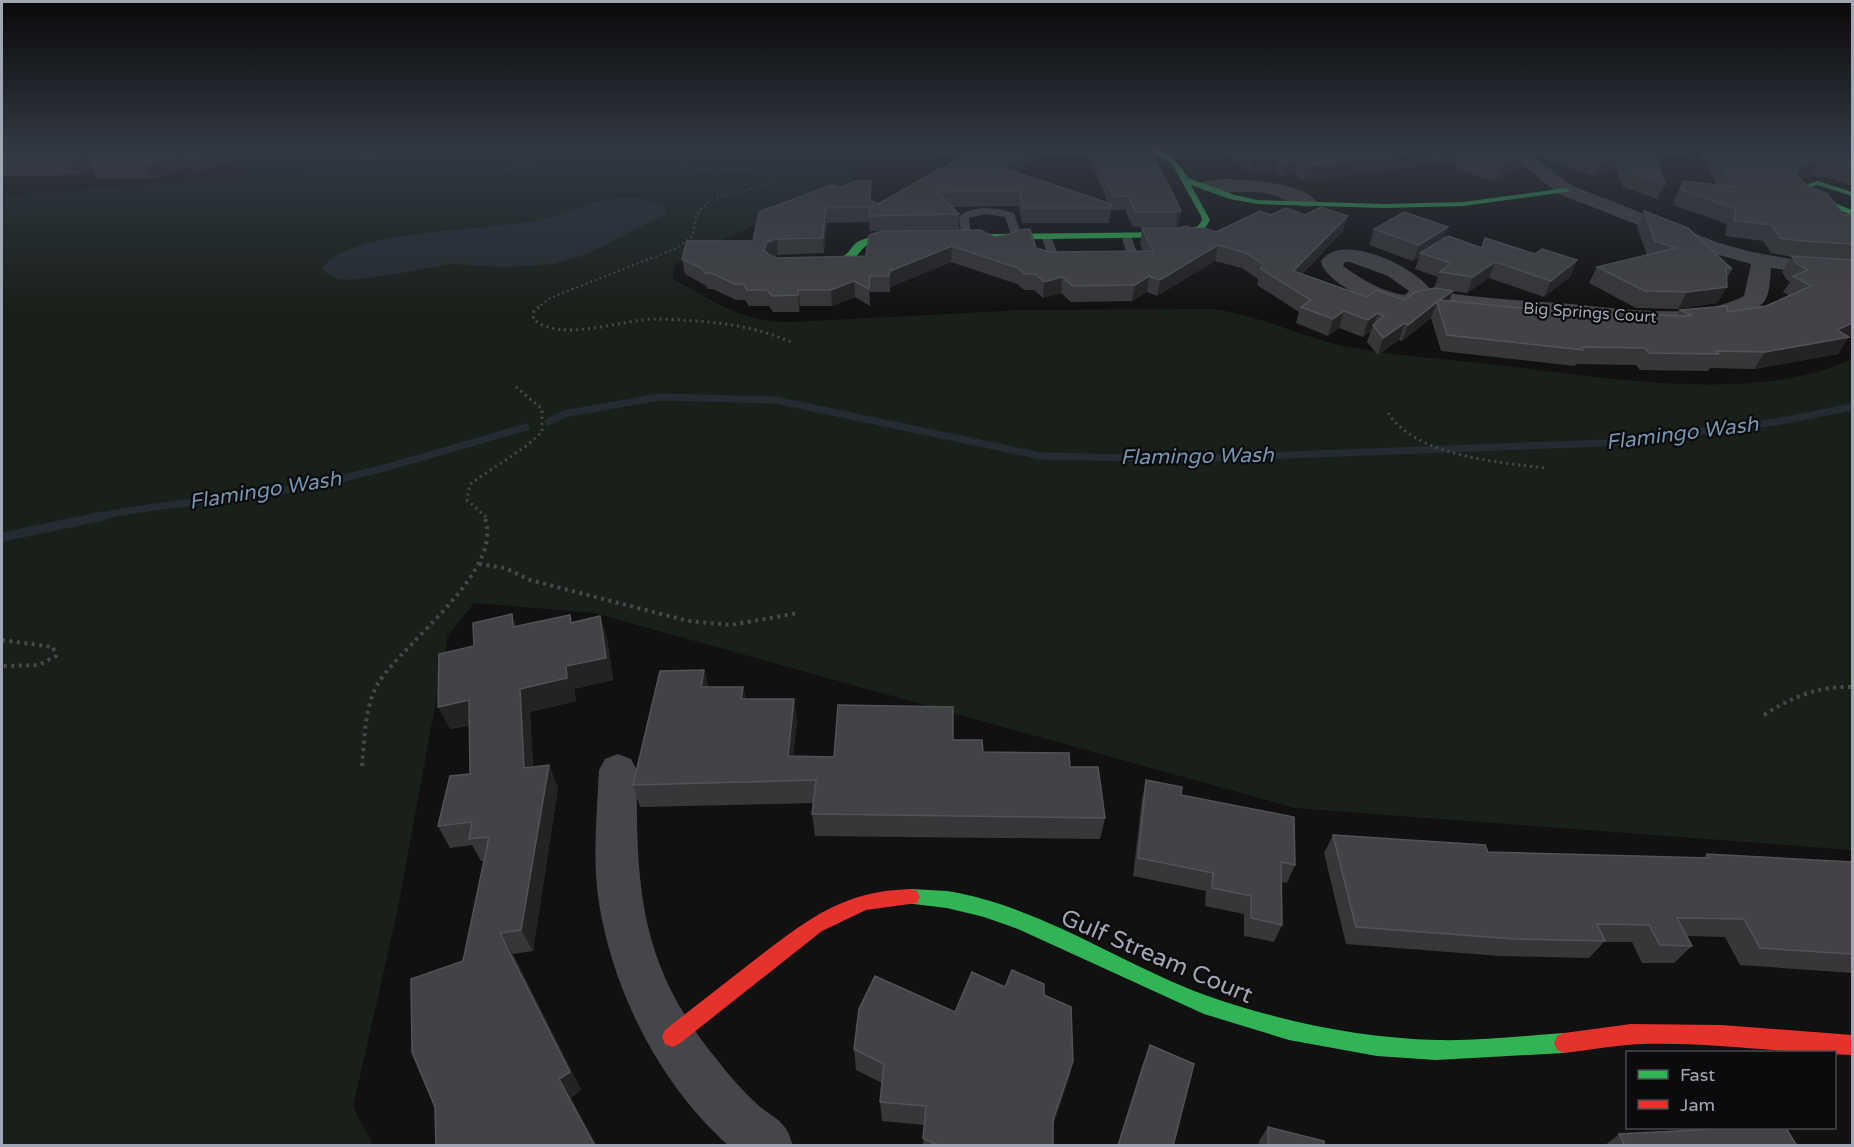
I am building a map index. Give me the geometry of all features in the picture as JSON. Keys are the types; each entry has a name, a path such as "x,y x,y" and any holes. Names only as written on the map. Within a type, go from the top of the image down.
{"street":[{"path":"961,237 1184,234 1201,228 1206,220 1197,202"},
{"path":"1307,202 1430,206 1490,202"},
{"path":"1596,202 1712,247 1762,260 1811,268 1852,268"},
{"path":"1823,202 1852,213"},
{"path":"801,263 836,263 848,260 853,257 859,245 869,240 923,238"},
{"name":"Big Springs Court","path":"1420,294 1483,304 1655,317 1693,316 1742,306 1755,299 1762,260"},
{"path":"618,770 616,859 620,902 648,992 672,1037 725,1106 768,1146"},
{"name":"Gulf Stream Court","path":"672,1037 805,929 822,919 857,903 912,896 946,900 1007,918 1200,1002 1261,1023 1323,1038 1387,1047 1437,1050 1570,1042 1636,1034 1705,1033 1852,1045"}],"lane":[{"path":"961,237 963,220 966,215 998,212 1012,217 1017,237"},
{"path":"1105,261 1122,260 1130,256 1132,251 1126,235"},
{"path":"1046,236 1053,256 1066,261 1083,261"}],"path":[{"path":"714,202 704,206 694,219 695,229 692,237 677,248 550,298 534,310 533,319 541,326 570,330 606,328 655,319 738,324 766,331 793,343"},
{"path":"362,766 367,712 379,682 468,582 488,548 486,517 467,500 470,484 525,447 542,432 542,409 515,386"},
{"path":"1388,413 1398,427 1413,437 1440,447 1496,462 1545,468"},
{"path":"479,564 505,568 530,580 688,621 731,625 798,613"},
{"path":"2,640 53,648 56,656 39,665 2,666"},
{"path":"1764,715 1783,702 1806,691 1852,687"}],"shaded area":[{"path":"2,202 810,202 691,253 673,267 673,279 730,310 776,322 1021,310 1212,309 1246,316 1348,347 1629,381 1724,384 1770,381 1813,373 1852,359 1852,850 1295,808 594,613 474,603 448,635 398,908 353,1107 373,1145 2,1145"},
{"path":"652,202 665,206 666,212 587,254 554,264 504,267 449,264 351,280 336,279 322,270 334,257 356,247 385,239 534,221 593,203"}],"building":[{"path":"787,202 873,202 878,204 882,202 947,202 959,214 869,216 872,207 826,208 823,238 777,239 767,242 764,250 777,258 866,256 869,235 883,231 980,230 995,237 1017,230 1030,229 1036,248 1050,252 1153,251 1142,228 1187,226 1216,232 1260,211 1271,215 1286,208 1305,215 1321,207 1348,216 1293,271 1367,297 1376,290 1405,300 1415,292 1435,288 1453,291 1439,300 1644,320 1645,315 1692,316 1680,310 1727,306 1727,312 1766,306 1811,286 1793,276 1808,270 1797,264 1792,256 1852,260 1852,323 1837,330 1849,337 1765,352 1649,353 1645,348 1582,347 1583,350 1447,335 1437,302 1408,325 1405,323 1383,338 1373,325 1384,316 1378,313 1368,320 1344,311 1333,319 1301,307 1311,300 1261,269 1263,264 1246,253 1218,245 1160,280 1149,276 1135,285 1073,286 1062,277 1044,282 1035,274 1025,274 1018,268 952,246 890,271 889,276 870,276 869,289 854,281 831,290 798,290 798,295 772,296 767,290 747,290 743,284 734,284 711,273 705,273 703,269 682,259 687,241 753,241 759,212"},
{"path":"1022,202 1105,202 1112,204 1111,208 1023,208"},
{"path":"1130,202 1176,202 1181,211 1177,212 1135,212"},
{"path":"1714,202 1833,202 1843,214 1852,215 1852,244 1780,238 1772,225 1734,220 1736,209"},
{"path":"1644,211 1688,228 1732,269 1726,267 1727,287 1687,292 1645,291 1597,267 1676,248 1655,241"},
{"path":"1404,212 1448,227 1419,245 1374,229"},
{"path":"1448,236 1482,248 1485,238 1535,254 1542,249 1577,260 1551,281 1495,262 1473,277 1440,272 1451,263 1420,253"},
{"path":"512,614 513,627 570,615 571,623 600,616 606,658 566,666 567,678 520,689 524,768 549,765 521,930 500,933 570,1072 559,1079 595,1146 436,1146 435,1107 412,1052 411,979 463,961 489,837 469,839 472,822 438,826 450,776 470,774 469,700 438,707 439,654 474,646 473,623"},
{"path":"704,670 701,687 743,687 741,699 794,699 788,756 834,757 838,705 953,707 953,740 982,740 983,752 1069,753 1070,767 1098,767 1105,818 812,814 816,780 633,785 660,671"},
{"path":"1146,780 1182,787 1181,795 1294,817 1295,865 1281,862 1282,925 1251,918 1251,896 1212,888 1213,873 1138,858"},
{"path":"1333,835 1485,845 1488,852 1710,858 1707,854 1852,862 1852,954 1760,948 1744,919 1677,918 1692,946 1660,945 1649,925 1597,924 1605,941 1514,939 1356,927"},
{"path":"1012,970 1044,984 1044,995 1071,1007 1073,1061 1053,1120 1053,1146 939,1146 923,1138 926,1106 880,1102 884,1064 854,1049 859,1009 875,976 955,1012 972,972 1005,987"},
{"path":"1150,1045 1194,1064 1173,1146 1118,1146"},
{"path":"1268,1127 1324,1141 1324,1146 1268,1146"},
{"path":"1716,1129 1787,1129 1797,1146 1625,1146 1619,1134"}],"waterway":[{"name":"Flamingo Wash","path":"548,422 564,414 659,397 775,400 1041,456 1183,459 1605,443 1776,422 1852,407"},
{"name":"Flamingo Wash","path":"96,517 341,479 526,427"},
{"name":"Flamingo Wash","path":"2,537 103,516"}],"traffic: fast":[{"path":"987,237 1176,235 1201,228 1206,220 1197,202"},
{"path":"1255,202 1384,206 1481,202"},
{"path":"1823,202 1852,213"},
{"path":"812,263 845,259 851,256 859,245 876,239 912,238"},
{"path":"911,897 947,900 984,908 1060,938 1204,1004 1289,1030 1347,1042 1406,1049 1484,1049 1564,1043"}],"traffic: jam":[{"path":"672,1037 815,925 848,908 866,902 885,898 911,897"},
{"path":"1564,1043 1622,1035 1694,1034 1852,1045"}]}
